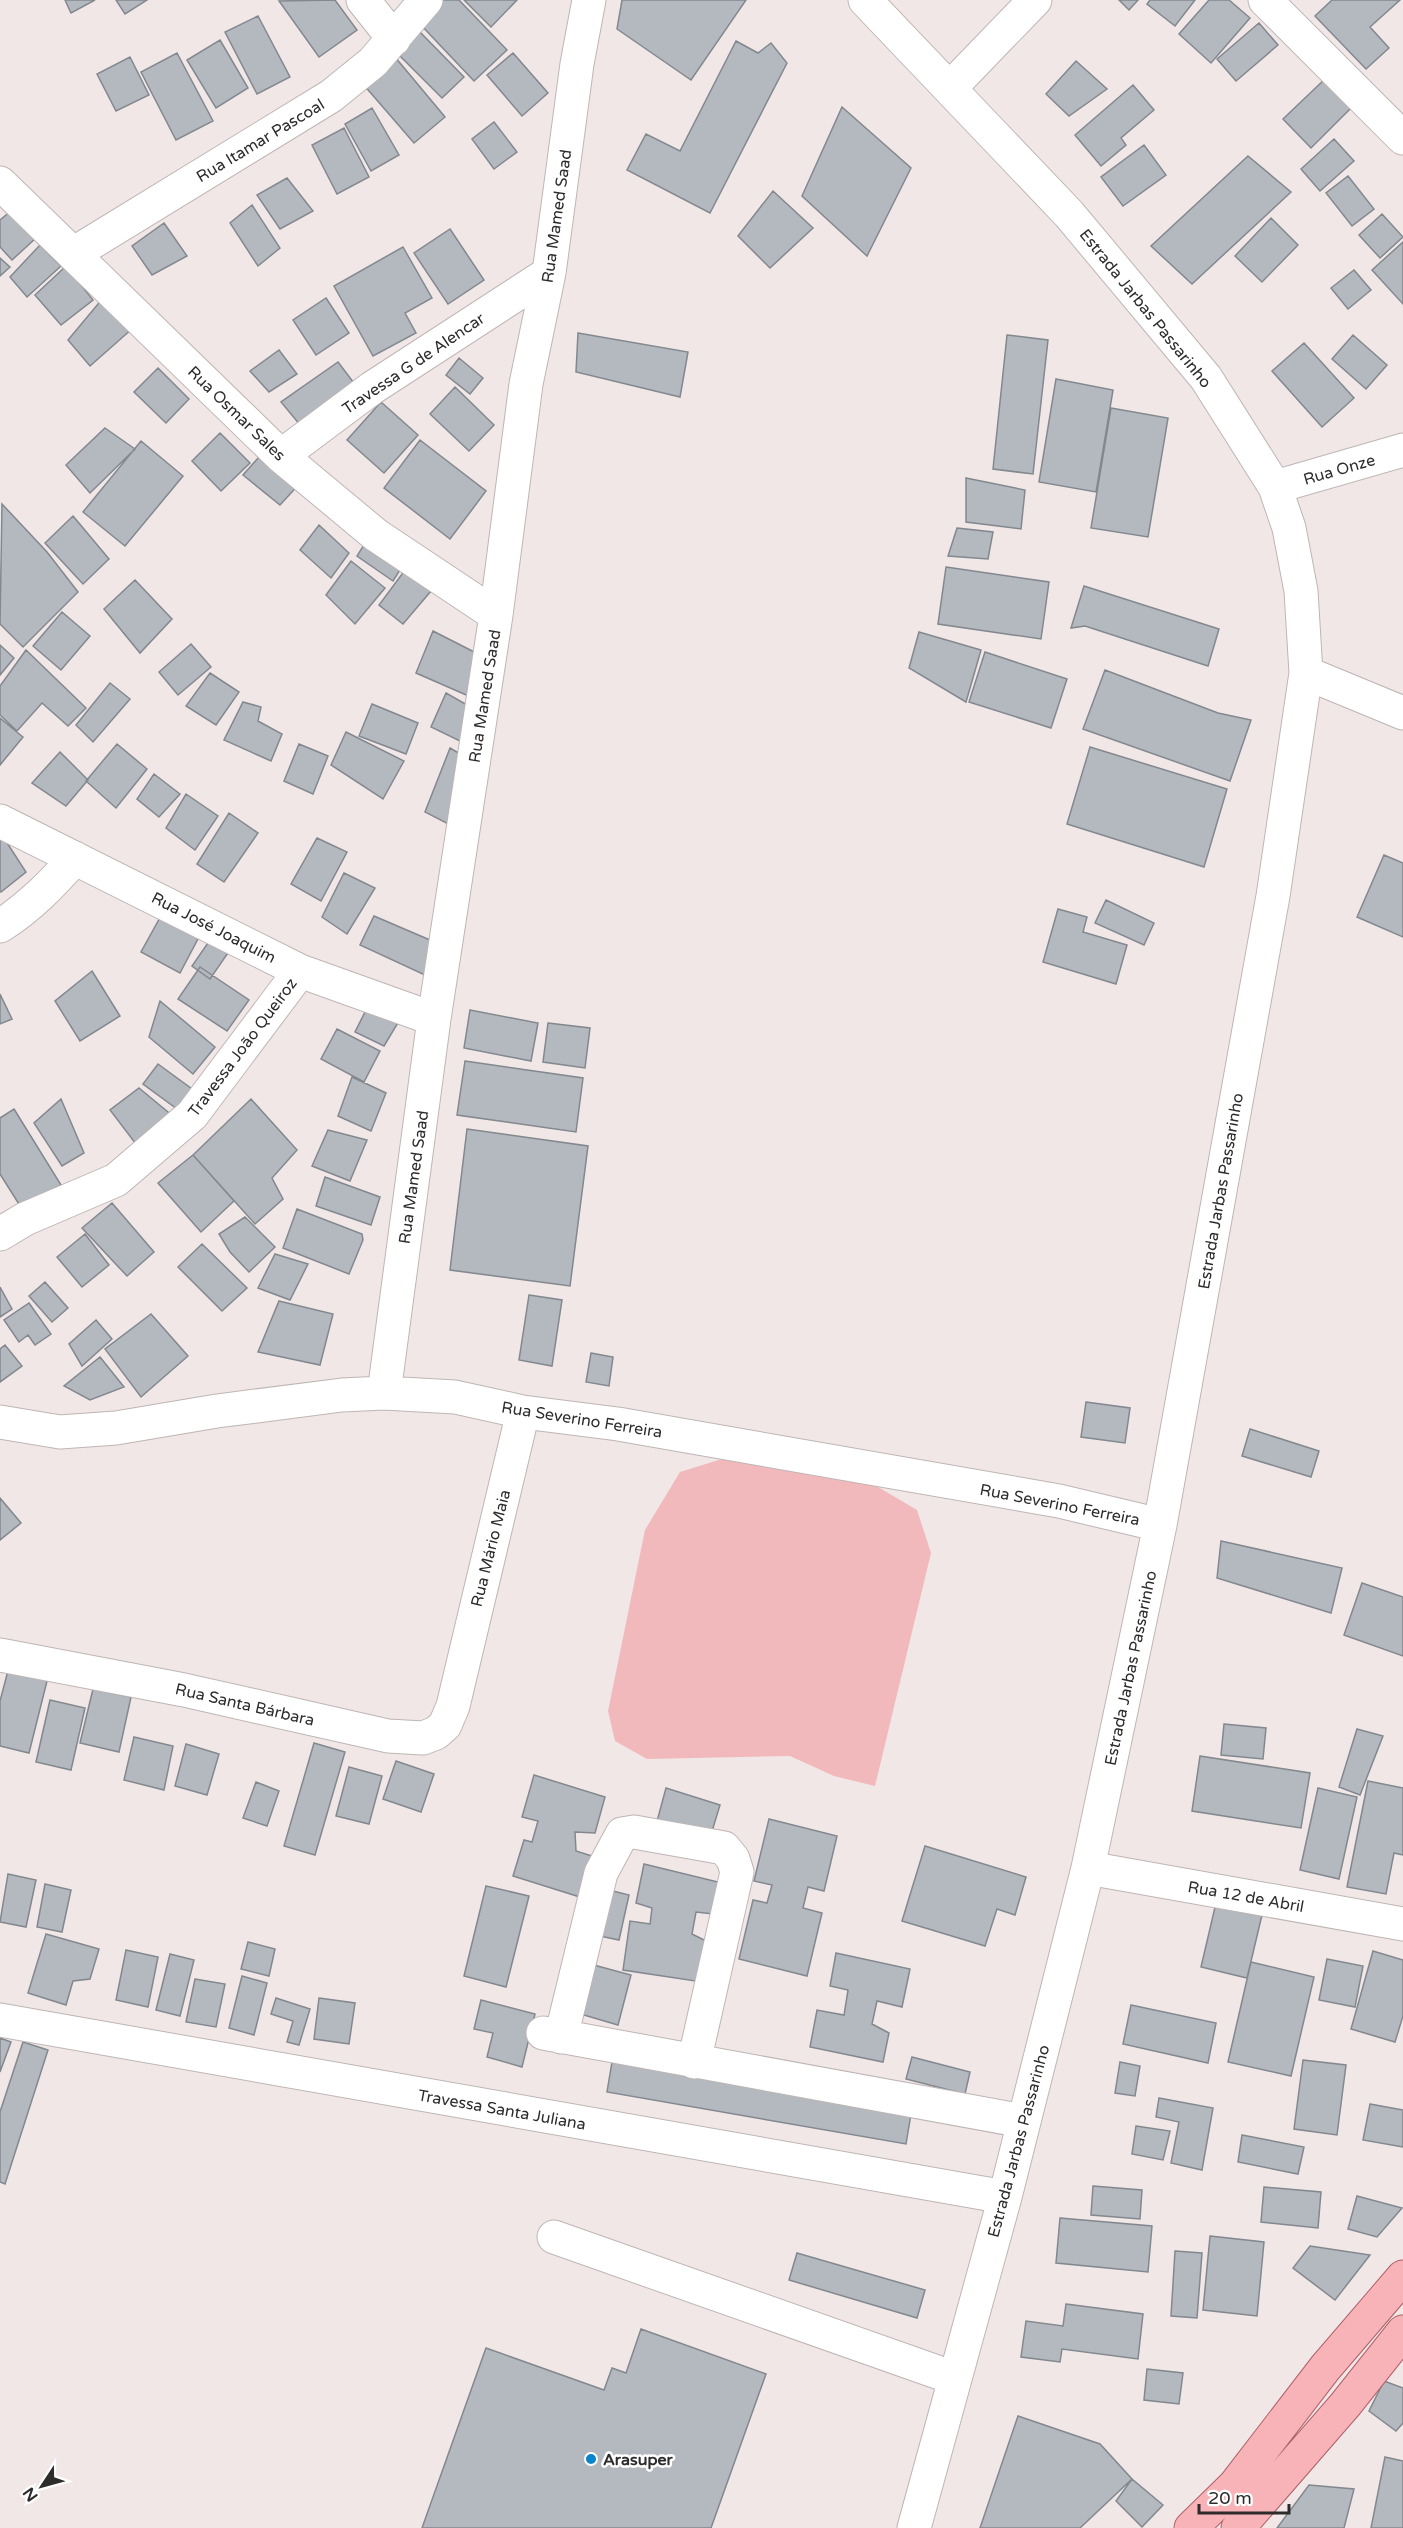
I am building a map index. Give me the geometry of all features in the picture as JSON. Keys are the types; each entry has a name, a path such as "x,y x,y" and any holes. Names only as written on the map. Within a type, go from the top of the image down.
{"main road":[{"path":"1191,2528 1235,2485 1325,2368 1403,2277"},
{"path":"1238,2528 1345,2405 1403,2332"}],"street":[{"path":"363,0 394,39"},
{"name":"Rua Itamar Pascoal","path":"73,254 331,96 373,62 426,0"},
{"name":"Rua Mamed Saad","path":"384,1393 434,1019 496,615 526,384 549,273 577,64 589,0"},
{"name":"Estrada Jarbas Passarinho","path":"865,0 1069,214 1206,378 1275,487 1289,528 1301,591 1306,673 1271,908 1160,1525 1088,1868 1005,2197 913,2522"},
{"path":"950,88 1035,0"},
{"path":"1265,0 1403,138"},
{"name":"Rua Osmar Sales","path":"0,183 281,456 376,535 496,615"},
{"name":"Travessa G de Alencar","path":"281,456 372,388 549,273"},
{"name":"Rua Onze","path":"1275,487 1403,450"},
{"path":"1306,673 1403,713"},
{"name":"Rua José Joaquim","path":"0,820 300,971 434,1019"},
{"path":"0,926 22,912 49,888 75,858"},
{"name":"Travessa João Queiroz","path":"0,1234 25,1219 116,1180 192,1115 300,971"},
{"name":"Rua Severino Ferreira","path":"0,1422 60,1432 104,1429 342,1395 384,1393 455,1397 523,1412 618,1424 1059,1501 1160,1525"},
{"name":"Rua Mário Maia","path":"456,1685 523,1412"},
{"name":"Rua Santa Bárbara","path":"0,1655 184,1690 388,1736 412,1738 436,1733 445,1725 456,1685"},
{"path":"694,2062 737,1872 733,1859 724,1848 634,1832 622,1834 600,1873 552,2035 694,2062 1023,2121"},
{"name":"Rua 12 de Abril","path":"1088,1868 1403,1924"},
{"name":"Travessa Santa Juliana","path":"0,2020 1005,2197"},
{"path":"554,2237 954,2378"}],"shaded area":[{"path":"725,1458 873,1484 917,1510 931,1553 875,1786 834,1776 790,1756 647,1759 615,1741 608,1711 645,1530 680,1472"}],"building":[{"path":"65,0 95,0 71,13"},
{"path":"116,0 147,0 125,14"},
{"path":"335,0 357,30 319,57 279,1"},
{"path":"443,0 459,0 507,50 474,81 419,23"},
{"path":"464,0 517,0 491,27"},
{"path":"622,0 746,0 691,80 617,29"},
{"path":"1119,0 1138,0 1129,10"},
{"path":"1150,0 1195,0 1175,26 1147,4"},
{"path":"1209,0 1229,0 1250,18 1211,63 1179,34"},
{"path":"1332,0 1400,0 1370,27 1389,48 1366,69 1315,16"},
{"path":"258,16 290,77 257,94 225,32"},
{"path":"1259,23 1278,45 1236,81 1217,59"},
{"path":"419,31 464,77 442,98 397,53"},
{"path":"220,40 248,88 216,108 187,60"},
{"path":"736,41 758,53 771,43 787,63 710,213 627,170 646,134 680,151"},
{"path":"177,53 213,121 176,140 141,72"},
{"path":"513,53 548,93 522,116 487,75"},
{"path":"130,57 149,95 116,111 97,74"},
{"path":"395,57 445,117 414,143 363,84"},
{"path":"1076,61 1107,89 1069,116 1046,94"},
{"path":"1327,77 1354,105 1311,148 1283,119"},
{"path":"1133,85 1154,110 1121,138 1126,145 1101,166 1075,135"},
{"path":"842,107 911,168 867,256 802,196"},
{"path":"372,108 399,155 371,171 345,124"},
{"path":"494,122 517,152 494,169 472,139"},
{"path":"344,128 369,177 337,194 312,145"},
{"path":"1334,139 1354,161 1320,191 1301,169"},
{"path":"1144,145 1166,175 1123,206 1101,177"},
{"path":"1248,156 1291,192 1192,284 1151,246"},
{"path":"1348,176 1374,209 1352,226 1326,193"},
{"path":"287,178 313,211 280,229 257,195"},
{"path":"773,191 813,228 770,268 738,236"},
{"path":"252,205 280,248 258,266 230,223"},
{"path":"11,211 36,238 12,260 0,247 0,220"},
{"path":"1382,214 1403,237 1380,258 1359,235"},
{"path":"1271,218 1298,245 1262,282 1235,256"},
{"path":"164,223 187,256 152,275 132,246"},
{"path":"450,229 484,280 448,304 414,253"},
{"path":"1403,242 1403,304 1372,270"},
{"path":"40,245 61,266 27,297 10,277"},
{"path":"403,247 432,298 405,313 416,333 373,356 334,286"},
{"path":"0,258 10,267 0,276"},
{"path":"66,266 93,300 61,325 35,295"},
{"path":"1354,270 1371,290 1348,309 1331,288"},
{"path":"103,298 133,328 90,366 68,340"},
{"path":"326,298 349,333 316,355 293,320"},
{"path":"578,333 688,352 680,397 576,372"},
{"path":"1007,335 1048,340 1033,474 993,469"},
{"path":"1353,335 1387,365 1366,389 1332,359"},
{"path":"1304,343 1354,398 1322,427 1272,371"},
{"path":"279,350 297,374 269,392 250,371"},
{"path":"459,358 483,378 470,394 446,375"},
{"path":"338,362 360,391 301,426 281,402"},
{"path":"158,368 189,399 166,423 134,392"},
{"path":"1056,379 1113,390 1096,492 1039,482"},
{"path":"455,387 494,425 469,451 430,414"},
{"path":"381,402 418,435 384,473 347,440"},
{"path":"1111,408 1168,418 1148,537 1091,528"},
{"path":"105,428 135,449 90,493 66,465"},
{"path":"220,433 250,463 221,491 192,461"},
{"path":"420,440 486,491 450,539 384,488"},
{"path":"141,441 183,476 125,546 83,512"},
{"path":"267,448 302,481 280,505 243,475"},
{"path":"966,478 1025,490 1021,529 966,522"},
{"path":"2,504 47,552 78,592 23,647 0,624"},
{"path":"73,516 109,559 83,584 45,543"},
{"path":"319,525 349,553 331,578 300,550"},
{"path":"957,528 993,532 988,559 948,556"},
{"path":"370,535 405,562 393,581 357,556"},
{"path":"351,561 385,588 355,624 326,595"},
{"path":"946,567 1049,582 1041,639 938,624"},
{"path":"405,570 431,591 403,624 379,605"},
{"path":"135,580 172,619 140,653 104,609"},
{"path":"1084,586 1219,629 1208,666 1085,626 1071,628"},
{"path":"62,612 90,636 61,670 33,646"},
{"path":"433,631 484,657 473,698 416,673"},
{"path":"919,632 981,650 966,702 909,668"},
{"path":"191,644 211,667 178,695 159,672"},
{"path":"0,645 14,658 0,675"},
{"path":"26,650 86,708 68,726 42,703 17,731 0,715 0,686"},
{"path":"985,652 1067,679 1051,728 969,702"},
{"path":"1105,670 1218,713 1251,720 1230,781 1083,729"},
{"path":"210,673 239,692 216,725 186,706"},
{"path":"110,683 130,699 93,742 76,725"},
{"path":"446,693 476,710 464,743 431,727"},
{"path":"243,702 261,707 258,721 282,734 271,761 224,740"},
{"path":"372,704 418,723 406,754 359,736"},
{"path":"0,718 23,737 0,765"},
{"path":"346,732 404,761 383,799 331,765"},
{"path":"117,744 147,769 116,808 86,781"},
{"path":"299,744 328,756 313,794 284,781"},
{"path":"1090,747 1227,789 1204,867 1067,824"},
{"path":"450,748 469,759 454,827 425,812"},
{"path":"60,752 88,780 66,806 32,783"},
{"path":"154,774 180,794 159,817 137,799"},
{"path":"186,794 218,816 195,850 166,828"},
{"path":"229,813 258,833 224,882 197,864"},
{"path":"0,832 26,872 1,892 0,891"},
{"path":"317,838 347,852 321,901 291,884"},
{"path":"1384,855 1403,863 1403,937 1357,917"},
{"path":"344,873 375,888 347,934 322,917"},
{"path":"1106,900 1154,923 1144,945 1095,923"},
{"path":"1058,909 1087,917 1083,932 1127,945 1116,984 1043,962"},
{"path":"162,914 200,935 180,973 141,952"},
{"path":"374,916 437,943 427,976 360,945"},
{"path":"212,937 230,950 210,979 192,966"},
{"path":"200,967 249,1000 227,1031 178,999"},
{"path":"92,971 120,1016 80,1041 55,1001"},
{"path":"0,994 12,1019 0,1024"},
{"path":"160,1001 215,1047 193,1074 149,1037"},
{"path":"368,1006 399,1021 384,1046 355,1032"},
{"path":"470,1010 538,1023 531,1061 464,1048"},
{"path":"548,1023 590,1028 585,1068 543,1062"},
{"path":"337,1029 380,1051 364,1082 321,1059"},
{"path":"465,1061 583,1078 576,1132 457,1115"},
{"path":"158,1064 192,1089 177,1109 143,1084"},
{"path":"352,1077 386,1093 371,1131 338,1116"},
{"path":"139,1088 180,1122 142,1152 110,1110"},
{"path":"61,1099 84,1153 62,1166 34,1123"},
{"path":"251,1099 297,1150 272,1178 283,1199 255,1224 193,1155"},
{"path":"14,1109 61,1185 22,1209 0,1174 0,1118"},
{"path":"467,1129 588,1146 570,1286 450,1270"},
{"path":"328,1130 367,1140 350,1181 312,1166"},
{"path":"193,1155 234,1201 201,1232 158,1183"},
{"path":"325,1177 380,1197 371,1225 316,1206"},
{"path":"112,1203 154,1252 127,1276 82,1228"},
{"path":"297,1209 362,1234 363,1240 349,1274 283,1248"},
{"path":"245,1217 275,1247 249,1272 230,1252 219,1234"},
{"path":"85,1234 109,1265 82,1287 57,1257"},
{"path":"202,1244 247,1288 222,1311 178,1267"},
{"path":"275,1254 308,1264 290,1300 258,1288"},
{"path":"45,1282 68,1308 52,1322 29,1296"},
{"path":"0,1287 12,1309 0,1317"},
{"path":"529,1295 562,1300 552,1366 519,1360"},
{"path":"279,1301 333,1314 320,1365 258,1352"},
{"path":"29,1303 51,1334 35,1345 28,1335 19,1342 4,1320"},
{"path":"151,1314 188,1356 141,1397 105,1349"},
{"path":"96,1320 112,1339 82,1366 69,1344"},
{"path":"5,1345 22,1366 0,1382 0,1349"},
{"path":"591,1353 613,1357 609,1386 586,1382"},
{"path":"100,1357 124,1387 90,1400 64,1386"},
{"path":"1086,1402 1130,1408 1125,1443 1081,1437"},
{"path":"1250,1429 1319,1451 1311,1477 1242,1456"},
{"path":"0,1498 21,1523 0,1540"},
{"path":"1221,1541 1342,1568 1331,1613 1217,1578"},
{"path":"1362,1583 1403,1597 1403,1656 1344,1635"},
{"path":"9,1667 48,1677 29,1753 0,1746 0,1701"},
{"path":"93,1689 131,1697 119,1752 80,1743"},
{"path":"50,1700 85,1708 71,1770 36,1762"},
{"path":"1224,1724 1266,1728 1263,1759 1221,1755"},
{"path":"1357,1729 1383,1736 1360,1795 1339,1787"},
{"path":"134,1737 173,1746 164,1790 124,1780"},
{"path":"314,1743 345,1752 315,1855 284,1846"},
{"path":"186,1744 219,1754 207,1795 175,1786"},
{"path":"1200,1756 1310,1773 1301,1828 1192,1811"},
{"path":"396,1761 434,1774 421,1812 383,1799"},
{"path":"349,1767 382,1776 369,1824 336,1816"},
{"path":"534,1775 605,1797 595,1833 575,1832 576,1851 595,1857 583,1898 513,1876 524,1840 532,1842 538,1821 522,1817"},
{"path":"1368,1781 1403,1788 1403,1855 1394,1853 1386,1894 1347,1887"},
{"path":"256,1782 279,1791 267,1826 243,1818"},
{"path":"666,1788 720,1805 709,1841 656,1825"},
{"path":"1318,1788 1357,1797 1339,1879 1300,1870"},
{"path":"769,1819 837,1836 824,1891 808,1887 803,1908 822,1913 807,1976 739,1959 753,1900 767,1903 772,1885 754,1881"},
{"path":"925,1846 1026,1877 1015,1915 997,1909 985,1946 902,1921"},
{"path":"644,1864 718,1882 713,1914 696,1912 692,1934 708,1942 702,1982 623,1970 630,1921 650,1924 652,1908 636,1903"},
{"path":"8,1874 36,1880 26,1927 0,1922"},
{"path":"45,1884 71,1890 62,1932 37,1927"},
{"path":"486,1886 529,1896 506,1987 464,1976"},
{"path":"605,1889 629,1895 619,1940 595,1935"},
{"path":"1216,1903 1262,1915 1247,1978 1201,1967"},
{"path":"46,1934 99,1949 90,1979 73,1981 66,2005 28,1993"},
{"path":"248,1942 275,1949 269,1976 241,1969"},
{"path":"126,1950 158,1957 148,2007 116,2000"},
{"path":"1373,1951 1403,1960 1403,2016 1395,2042 1351,2029"},
{"path":"836,1953 910,1969 902,2007 877,2001 872,2024 889,2033 883,2062 810,2047 817,2010 844,2015 848,1990 830,1986"},
{"path":"170,1954 194,1960 180,2016 156,2010"},
{"path":"1327,1959 1363,1966 1355,2007 1319,2000"},
{"path":"1251,1962 1314,1977 1291,2076 1228,2062"},
{"path":"590,1964 631,1975 618,2025 577,2013"},
{"path":"242,1976 267,1983 254,2035 229,2028"},
{"path":"195,1979 225,1984 216,2027 186,2022"},
{"path":"276,1998 310,2009 299,2045 287,2042 293,2021 271,2014"},
{"path":"319,1998 355,2003 349,2044 314,2039"},
{"path":"481,2000 535,2014 522,2067 487,2057 493,2033 474,2029"},
{"path":"1131,2005 1216,2023 1208,2063 1123,2044"},
{"path":"0,2038 11,2042 0,2072"},
{"path":"23,2042 48,2050 5,2184 0,2182 0,2112"},
{"path":"912,2057 970,2072 965,2094 906,2079"},
{"path":"1303,2060 1346,2065 1337,2135 1294,2129"},
{"path":"612,2062 911,2114 906,2144 607,2092"},
{"path":"1120,2062 1140,2066 1135,2096 1115,2093"},
{"path":"1159,2098 1213,2108 1202,2170 1171,2163 1179,2122 1156,2117"},
{"path":"1370,2104 1403,2110 1403,2147 1363,2140"},
{"path":"1136,2126 1170,2131 1163,2160 1132,2154"},
{"path":"1242,2135 1304,2147 1298,2174 1238,2162"},
{"path":"1093,2186 1142,2190 1140,2219 1091,2215"},
{"path":"1264,2187 1321,2192 1318,2228 1261,2222"},
{"path":"1357,2196 1402,2208 1377,2237 1348,2229"},
{"path":"1060,2218 1152,2226 1148,2272 1056,2263"},
{"path":"1210,2236 1264,2242 1257,2316 1203,2310"},
{"path":"1310,2246 1370,2255 1335,2300 1293,2268"},
{"path":"1175,2251 1202,2253 1197,2318 1171,2316"},
{"path":"797,2253 925,2290 917,2318 789,2280"},
{"path":"1066,2304 1143,2314 1138,2359 1062,2349 1060,2362 1021,2357 1026,2321 1063,2326"},
{"name":"Arasuper","path":"641,2329 766,2374 711,2528 422,2528 486,2348 604,2390 612,2368 626,2373"},
{"path":"1147,2369 1183,2373 1179,2404 1144,2400"},
{"path":"1384,2381 1403,2388 1403,2423 1396,2431 1369,2411"},
{"path":"1018,2416 1100,2444 1132,2479 1080,2528 980,2528"},
{"path":"1385,2457 1403,2461 1403,2528 1371,2528"},
{"path":"1132,2479 1163,2505 1142,2527 1116,2501"},
{"path":"1309,2485 1354,2489 1344,2528 1277,2528"}],"place":[{"name":"Arasuper","path":"591,2459"}]}
